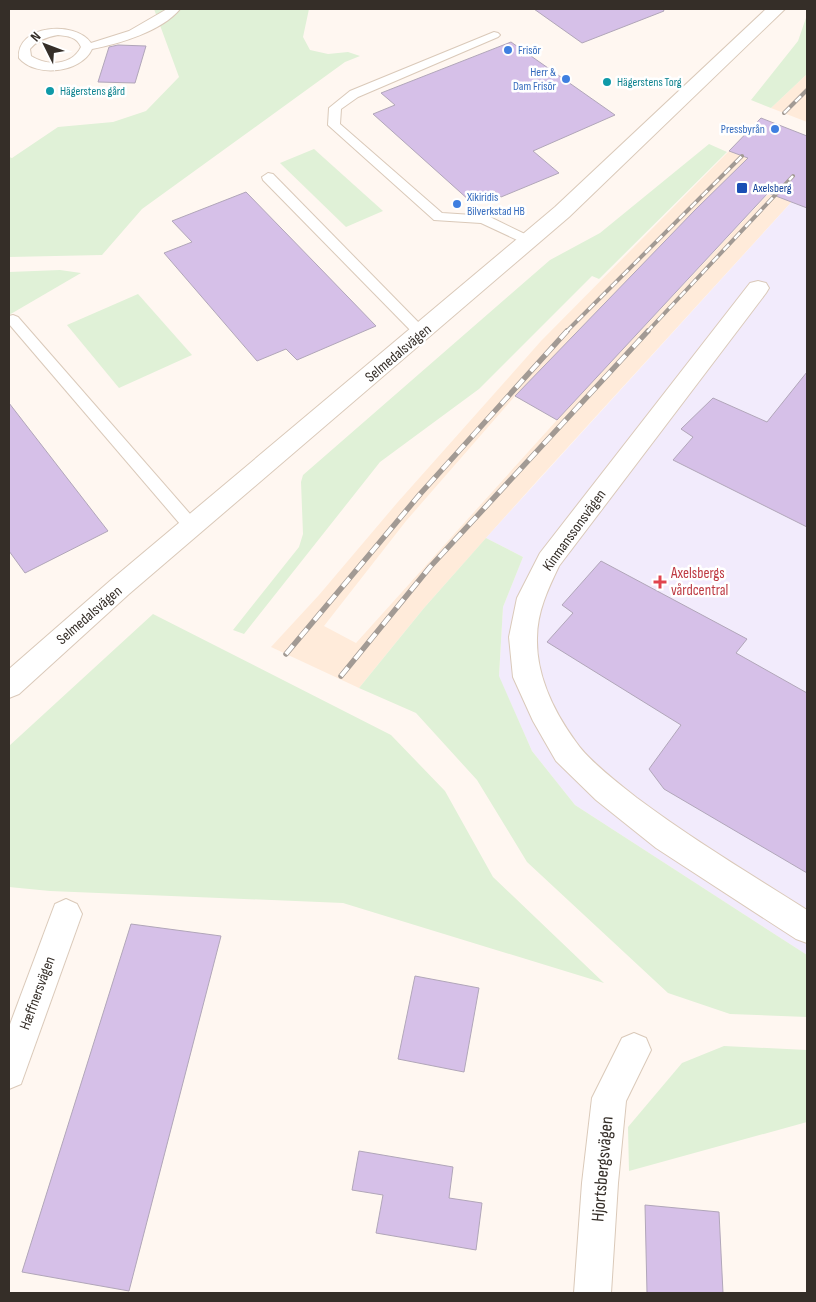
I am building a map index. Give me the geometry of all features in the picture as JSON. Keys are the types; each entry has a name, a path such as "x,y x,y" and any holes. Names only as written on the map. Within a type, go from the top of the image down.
{"street":[{"name":"Selmedalsvägen","path":"9,686 576,199 776,9"},
{"name":"Kinmanssonsvägen","path":"758,288 549,560 530,598 523,637 527,677 543,712 566,752 606,791 667,838 807,928"},
{"name":"Hæffnersvägen","path":"9,1072 66,914"},
{"name":"Hjortsbergsvägen","path":"592,1293 608,1098 634,1050"}],"lane":[{"path":"87,47 118,39 140,30 174,9"},
{"path":"50,33 73,34 83,39 87,47 86,51 78,59 57,66 34,64 25,58 23,54 26,45 30,41 50,33"},
{"path":"494,35 354,94 335,108 334,125 439,218 483,219 528,241"},
{"path":"268,177 421,333"},
{"path":"13,320 192,527"}],"shaded area":[{"path":"807,74 807,122 771,108"},
{"path":"729,151 748,158 515,396 406,521 324,626 356,643 557,420 787,174 807,182 807,185 537,481 424,608 359,688 271,647 319,595 397,503 541,341"},
{"name":"Axelsbergs vårdcentral","path":"807,185 807,955 575,805 532,751 499,677 503,607 523,557 486,538"}],"green space":[{"path":"154,9 309,9 303,37 310,50 328,54 348,52 360,56 345,62 142,209 102,255 9,257 9,157 12,158 58,127 113,122 146,111 179,77"},
{"path":"807,15 807,74 771,108 751,100 798,41"},
{"path":"709,144 727,152 599,279 592,276 479,389 380,462 244,634 233,630 299,547 303,534 301,482 303,475 550,260 600,233"},
{"path":"314,149 383,211 346,227 280,163"},
{"path":"60,270 81,273 9,315 9,272"},
{"path":"138,294 192,355 119,388 67,325"},
{"path":"486,538 523,557 503,607 499,676 532,751 575,805 807,955 807,1017 730,1014 668,993 527,862 477,780 416,713 359,688 424,608"},
{"path":"153,614 391,735 445,791 493,877 604,983 343,903 50,891 9,887 9,746"},
{"path":"724,1046 807,1050 807,1122 629,1171 628,1127 682,1063"}],"building":[{"path":"534,9 663,9 664,11 582,43"},
{"path":"511,42 615,115 533,151 559,173 501,197 494,191 470,201 373,114 395,105 381,93"},
{"path":"118,45 146,46 135,83 98,82 109,47"},
{"path":"761,118 807,136 807,208 768,193 557,420 515,396 748,158 729,151"},
{"path":"246,192 376,326 297,360 286,349 257,361 164,253 192,242 172,221"},
{"path":"807,372 807,527 673,460 693,437 681,429 713,398 767,422"},
{"path":"9,403 108,531 25,573 9,551"},
{"path":"601,561 747,639 736,653 807,693 807,873 664,789 649,769 681,725 547,642 573,613 562,605"},
{"path":"131,924 221,936 129,1291 22,1272"},
{"path":"415,976 479,988 464,1072 398,1059"},
{"path":"359,1151 453,1167 449,1198 482,1203 476,1250 376,1233 383,1195 352,1190"},
{"path":"645,1205 719,1212 723,1293 647,1293"}],"railway":[{"path":"784,113 807,90"},
{"path":"567,331 742,156"},
{"path":"647,332 793,176"},
{"path":"286,654 421,493 567,331"},
{"path":"341,676 430,567 648,331"}],"place":[{"name":"Frisör","path":"508,50"},
{"name":"Herr & Dam Frisör","path":"566,79"},
{"name":"Hägerstens Torg","path":"607,82"},
{"name":"Hägerstens gård","path":"50,91"},
{"name":"Pressbyrån","path":"775,129"},
{"name":"Axelsberg","path":"742,188"},
{"name":"Xikiridis Bilverkstad HB","path":"457,204"},
{"name":"Axelsbergs vårdcentral","path":"660,582"}]}
